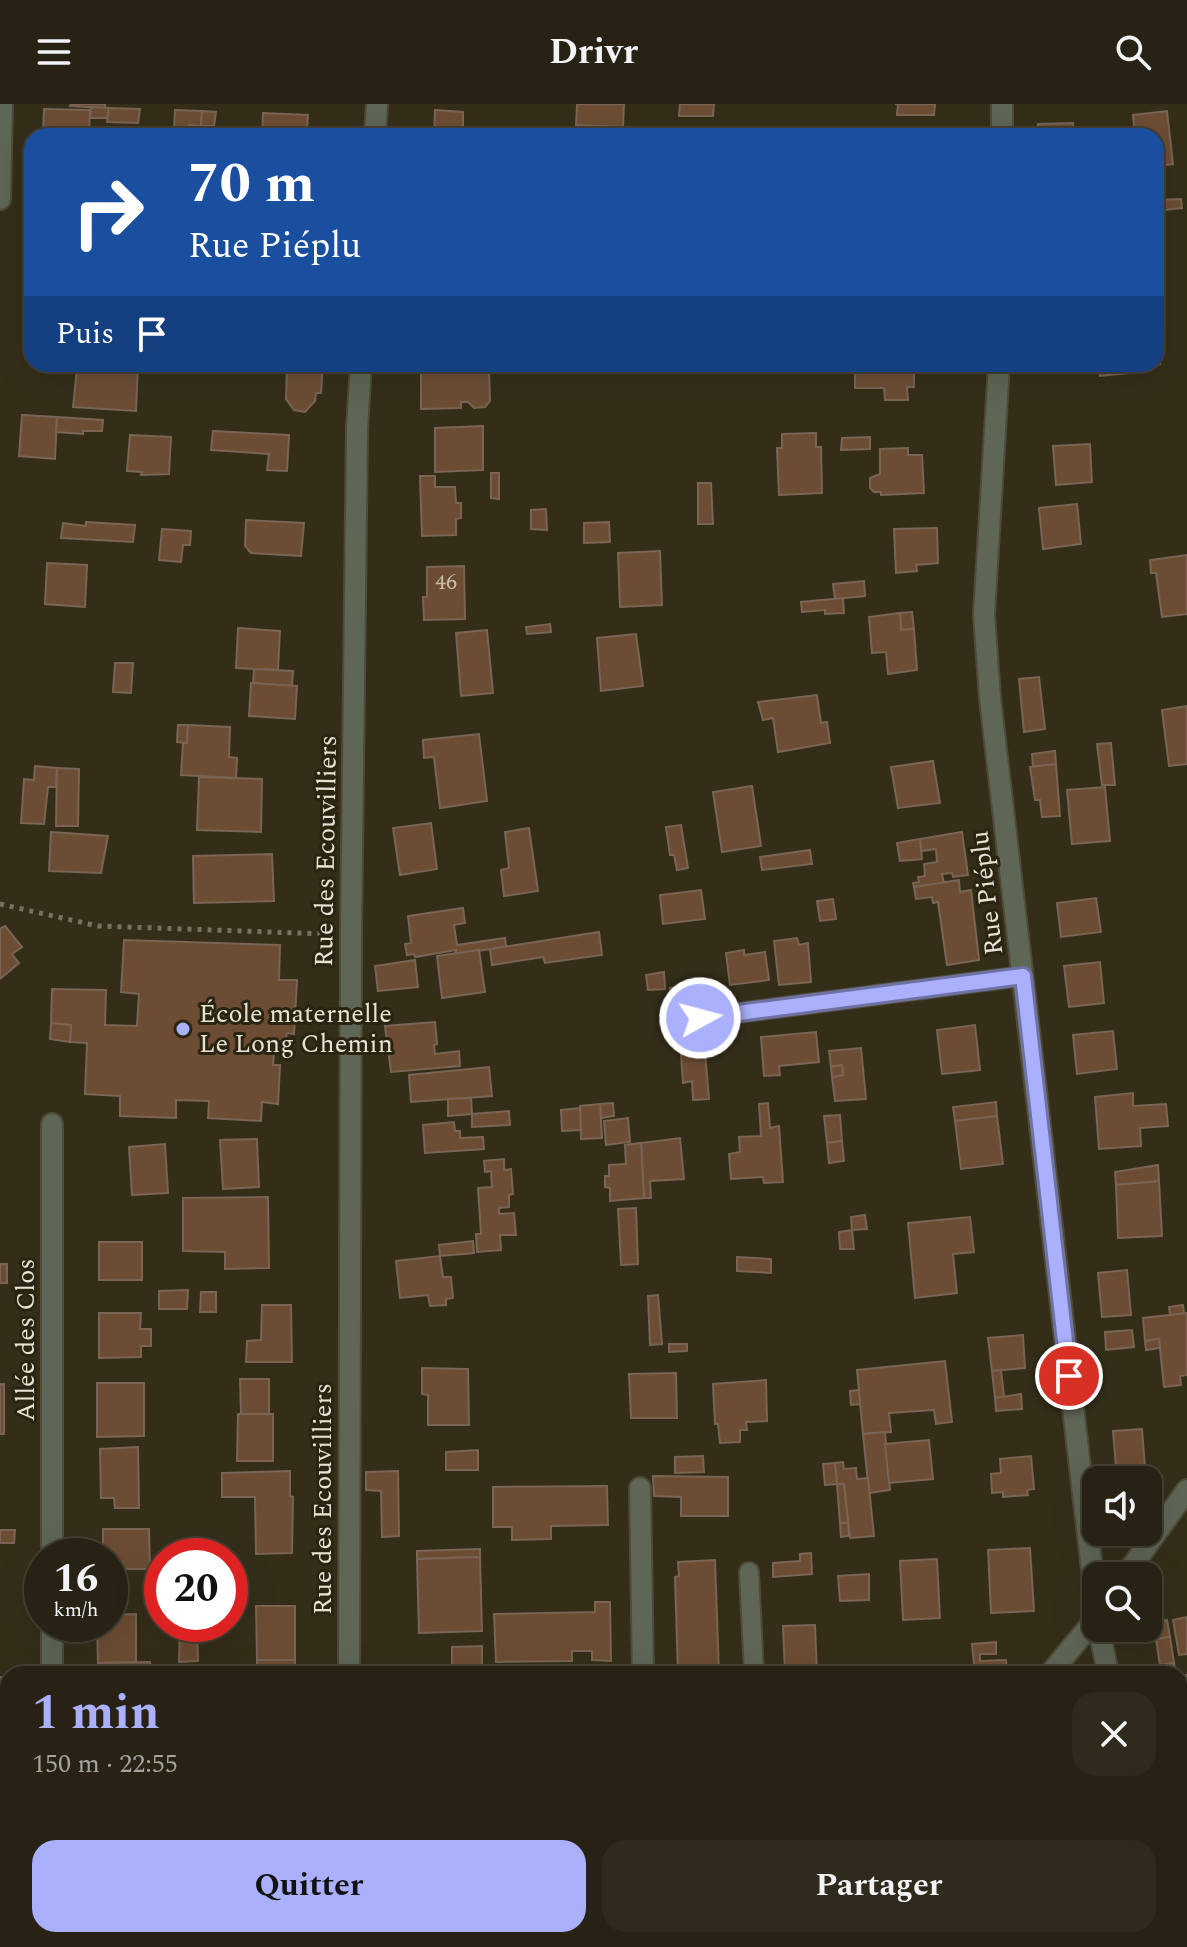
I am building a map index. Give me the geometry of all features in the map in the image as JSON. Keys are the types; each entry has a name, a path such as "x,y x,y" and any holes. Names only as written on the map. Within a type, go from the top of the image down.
{"street":[{"path":"0,199 2,104"},
{"path":"376,128 377,104"},
{"path":"1002,104 1002,128"},
{"name":"Rue des Ecouvilliers","path":"349,1666 351,934 357,429 361,372"},
{"name":"Rue Piéplu","path":"999,372 984,615 990,698 1091,1562"},
{"name":"Allée des Clos","path":"52,1124 52,1538"},
{"path":"640,1488 643,1666"},
{"path":"1135,1562 1187,1490"},
{"path":"1057,1666 1082,1635"},
{"path":"52,1642 52,1666"},
{"path":"1102,1642 1106,1666"}],"lane":[{"path":"700,1018 1023,976"},
{"path":"749,1572 754,1666"}],"path":[{"path":"0,904 98,926 351,934"}],"building":[{"path":"105,104 105,108 70,106"},
{"path":"577,104 624,104 623,127 576,125"},
{"path":"680,104 714,104 713,116 679,116"},
{"path":"898,104 935,104 934,115 897,115"},
{"path":"91,107 109,108 107,118 90,118"},
{"path":"109,108 140,109 138,123 107,122"},
{"path":"44,109 90,110 89,128 43,128"},
{"path":"175,110 202,111 201,126 174,128"},
{"path":"435,110 463,112 463,128 434,128"},
{"path":"202,111 216,112 214,126 201,126"},
{"path":"1167,111 1173,164 1164,165 1164,128 1134,128 1133,115"},
{"path":"263,113 308,115 307,128 262,128"},
{"path":"1073,123 1073,128 1038,128 1038,124"},
{"path":"1181,199 1182,208 1164,210 1164,200"},
{"path":"77,372 138,372 136,411 73,407"},
{"path":"287,372 322,372 321,393 316,393 315,401 305,412 294,410 286,399"},
{"path":"421,372 489,372 490,401 485,407 474,408 468,402 461,402 461,408 421,409"},
{"path":"855,372 914,372 914,387 907,387 908,400 885,400 884,388 855,388"},
{"path":"1100,372 1138,372 1100,376"},
{"path":"22,415 57,417 55,459 19,456"},
{"path":"57,417 103,420 102,431 83,431 83,434 56,432"},
{"path":"483,426 483,470 435,472 435,428"},
{"path":"213,431 289,435 287,471 267,470 269,454 211,450"},
{"path":"816,433 816,447 821,447 822,493 779,495 777,448 782,448 782,434"},
{"path":"130,435 171,437 169,474 141,475 142,472 127,471"},
{"path":"870,437 870,449 841,450 842,438"},
{"path":"1090,444 1092,482 1056,485 1053,446"},
{"path":"908,448 908,455 922,455 924,493 881,495 881,492 874,492 870,488 870,478 880,474 880,449"},
{"path":"491,473 499,473 499,499 491,498"},
{"path":"420,476 435,476 435,487 455,487 456,503 461,503 461,518 456,519 456,535 422,536"},
{"path":"698,483 711,483 713,524 698,524"},
{"path":"1077,504 1081,544 1043,549 1039,508"},
{"path":"546,509 547,530 531,529 531,510"},
{"path":"246,520 304,523 301,556 251,553 245,546"},
{"path":"86,522 135,525 133,542 61,538 63,523 86,526"},
{"path":"609,522 610,542 584,543 584,523"},
{"path":"937,528 938,563 916,565 917,571 896,573 894,529"},
{"path":"162,529 191,531 190,545 183,545 181,562 159,560"},
{"path":"660,551 662,605 620,607 618,553"},
{"path":"1187,555 1187,614 1162,617 1156,573 1151,573 1150,560"},
{"path":"47,563 87,565 85,607 45,604"},
{"path":"464,566 465,619 424,620 427,567"},
{"path":"864,581 865,596 835,599 833,584"},
{"path":"843,598 844,613 825,614 825,610 802,612 801,602"},
{"path":"912,612 914,629 901,630 900,613"},
{"path":"900,613 901,630 914,629 917,670 888,674 886,652 872,653 869,617"},
{"path":"550,624 551,632 527,634 526,627"},
{"path":"238,628 280,631 278,670 236,668"},
{"path":"487,630 493,693 461,696 456,633"},
{"path":"636,634 643,686 601,691 597,638"},
{"path":"115,663 133,663 131,693 113,692"},
{"path":"254,669 293,671 292,686 253,683"},
{"path":"1039,677 1045,729 1024,732 1019,679"},
{"path":"251,683 297,686 295,719 249,716"},
{"path":"817,695 821,723 827,722 830,743 778,752 773,718 763,720 758,702"},
{"path":"1187,706 1187,764 1169,766 1162,710"},
{"path":"178,725 188,725 187,743 177,742"},
{"path":"188,725 230,727 229,757 237,758 236,778 181,775 183,743 187,743"},
{"path":"479,734 487,801 440,808 434,757 424,758 423,740"},
{"path":"1111,743 1115,785 1102,785 1097,744"},
{"path":"1055,751 1056,764 1033,767 1032,754"},
{"path":"933,761 940,803 898,808 891,767"},
{"path":"1056,764 1060,816 1042,817 1040,800 1035,800 1030,767"},
{"path":"35,766 57,768 56,787 48,787 44,824 21,823 24,779 34,780"},
{"path":"57,768 79,769 78,826 56,826"},
{"path":"199,777 262,779 261,832 197,830"},
{"path":"752,786 761,846 722,852 713,792"},
{"path":"1105,787 1110,841 1072,844 1067,790"},
{"path":"431,823 437,869 400,875 393,828"},
{"path":"681,825 688,868 677,870 674,855 670,855 666,827"},
{"path":"529,828 538,891 504,896 501,870 509,868 505,832"},
{"path":"51,832 108,836 101,873 49,871"},
{"path":"962,832 968,875 953,877 952,873 942,874 944,883 914,887 913,883 919,882 918,877 925,876 924,864 937,862 936,849 921,851 920,839"},
{"path":"920,839 922,859 900,861 897,843"},
{"path":"810,850 812,864 762,870 760,857"},
{"path":"272,854 274,901 194,903 193,856"},
{"path":"959,880 960,892 971,890 979,960 947,965 938,902 933,903 932,897 916,899 914,887"},
{"path":"701,890 705,919 663,924 660,895"},
{"path":"1096,898 1101,932 1061,937 1057,903"},
{"path":"833,899 836,919 820,921 817,901"},
{"path":"463,908 465,923 454,925 457,945 505,938 506,947 456,954 456,950 415,957 414,954 407,955 405,944 411,943 408,916"},
{"path":"5,926 22,947 12,954 19,963 0,979 0,929"},
{"path":"599,932 602,955 545,963 543,957 492,965 490,949"},
{"path":"797,938 799,945 808,943 811,982 779,985 774,941"},
{"name":"École maternelle Le Long Chemin","path":"124,940 280,945 279,980 297,980 294,1034 287,1033 285,1043 275,1043 273,1065 280,1065 278,1104 262,1102 261,1121 208,1118 209,1101 176,1100 176,1118 120,1116 120,1096 85,1094 87,1043 70,1042 71,1025 51,1023 52,989 106,990 105,1025 137,1026 139,994 121,992"},
{"path":"479,950 485,992 442,998 437,956"},
{"path":"744,950 744,955 765,952 769,980 730,985 726,953"},
{"path":"415,960 418,987 378,991 375,966"},
{"path":"1100,962 1104,1003 1069,1007 1064,966"},
{"path":"664,972 665,989 648,990 646,975"},
{"path":"691,985 695,1009 672,1011 670,988"},
{"path":"435,1022 435,1054 459,1051 460,1066 391,1072 385,1026"},
{"path":"51,1023 71,1025 70,1042 50,1039"},
{"path":"975,1025 980,1070 942,1074 937,1030"},
{"path":"1113,1031 1117,1069 1077,1074 1073,1035"},
{"path":"816,1032 819,1062 779,1066 780,1075 764,1076 761,1037"},
{"path":"861,1048 866,1099 835,1101 832,1077 843,1075 842,1065 831,1067 829,1051"},
{"path":"705,1052 709,1099 693,1100 692,1081 683,1083 681,1054"},
{"path":"842,1065 843,1075 832,1077 831,1067"},
{"path":"489,1067 492,1096 411,1102 409,1075"},
{"path":"1133,1093 1133,1106 1166,1104 1168,1126 1140,1128 1141,1146 1099,1149 1095,1097"},
{"path":"471,1098 472,1114 448,1116 448,1099"},
{"path":"996,1102 997,1116 955,1121 953,1107"},
{"path":"613,1103 614,1116 601,1118 600,1104"},
{"path":"768,1103 770,1128 779,1126 783,1182 764,1183 763,1177 731,1179 729,1154 740,1152 739,1137 761,1136 759,1104"},
{"path":"600,1104 602,1138 581,1139 580,1106"},
{"path":"580,1108 581,1130 562,1131 561,1110"},
{"path":"509,1111 510,1125 472,1127 472,1114"},
{"path":"840,1115 842,1141 827,1143 824,1116"},
{"path":"997,1116 1003,1164 961,1169 955,1121"},
{"path":"628,1118 630,1142 606,1145 604,1121"},
{"path":"454,1122 455,1131 460,1131 460,1138 483,1137 484,1149 425,1153 423,1125"},
{"path":"680,1138 684,1179 650,1181 651,1198 644,1198 641,1143"},
{"path":"257,1139 259,1187 223,1189 220,1140"},
{"path":"842,1141 844,1161 829,1163 827,1143"},
{"path":"641,1143 644,1198 610,1201 610,1188 605,1187 609,1165 626,1164 625,1145"},
{"path":"165,1144 168,1193 132,1195 129,1147"},
{"path":"504,1159 504,1170 511,1169 513,1194 509,1195 509,1207 499,1208 499,1214 514,1213 516,1235 500,1235 501,1250 477,1252 476,1234 481,1234 478,1188 492,1187 491,1171 485,1172 484,1161"},
{"path":"1158,1165 1159,1181 1116,1185 1115,1172"},
{"path":"1159,1181 1162,1236 1118,1238 1116,1185"},
{"path":"268,1197 269,1268 225,1269 225,1252 183,1251 183,1198"},
{"path":"636,1208 638,1264 621,1265 618,1209"},
{"path":"865,1215 867,1229 852,1230 851,1217"},
{"path":"970,1217 974,1252 953,1254 957,1293 915,1298 908,1223"},
{"path":"852,1230 854,1249 840,1249 839,1232"},
{"path":"473,1241 474,1253 440,1256 439,1245"},
{"path":"99,1242 142,1242 142,1280 99,1280"},
{"path":"440,1256 443,1277 451,1277 453,1298 446,1299 446,1305 430,1306 428,1295 400,1298 396,1261"},
{"path":"737,1257 771,1259 771,1273 737,1271"},
{"path":"0,1264 7,1264 7,1283 0,1283"},
{"path":"1127,1270 1131,1315 1102,1317 1098,1273"},
{"path":"188,1290 187,1309 159,1309 159,1291"},
{"path":"201,1292 216,1292 216,1312 200,1312"},
{"path":"658,1295 662,1344 650,1345 648,1296"},
{"path":"262,1305 291,1305 292,1362 246,1362 247,1341 261,1340"},
{"path":"1183,1305 1184,1314 1170,1316 1169,1307"},
{"path":"99,1313 141,1313 140,1329 151,1329 151,1346 141,1346 141,1357 99,1358"},
{"path":"1187,1313 1187,1375 1180,1376 1181,1385 1164,1387 1159,1339 1145,1341 1143,1318"},
{"path":"1132,1330 1134,1347 1106,1350 1105,1332"},
{"path":"1023,1335 1025,1368 992,1371 988,1338"},
{"path":"1159,1339 1160,1348 1146,1350 1145,1341"},
{"path":"669,1344 687,1344 687,1351 669,1352"},
{"path":"945,1361 952,1422 936,1424 934,1410 889,1413 891,1432 863,1434 857,1370"},
{"path":"422,1368 468,1369 469,1425 428,1425 428,1395 422,1394"},
{"path":"1001,1370 1004,1397 995,1398 992,1371"},
{"path":"676,1373 677,1418 631,1418 629,1374"},
{"path":"240,1379 269,1379 269,1414 241,1414"},
{"path":"766,1380 767,1421 746,1422 747,1430 740,1430 740,1442 720,1443 718,1424 715,1424 713,1384"},
{"path":"97,1383 144,1383 144,1436 97,1437"},
{"path":"0,1384 4,1384 4,1434 0,1434"},
{"path":"859,1390 860,1404 851,1405 850,1391"},
{"path":"1021,1394 1022,1409 996,1411 995,1398"},
{"path":"238,1414 273,1414 273,1461 237,1461"},
{"path":"1142,1429 1145,1466 1116,1466 1113,1431"},
{"path":"885,1432 890,1490 869,1493 863,1434"},
{"path":"929,1440 933,1479 889,1483 885,1444"},
{"path":"138,1447 139,1508 115,1508 114,1498 101,1498 100,1449"},
{"path":"478,1450 478,1470 446,1470 446,1452"},
{"path":"703,1456 704,1472 675,1473 675,1457"},
{"path":"1031,1456 1034,1489 1027,1490 1028,1495 1003,1497 1003,1492 992,1493 991,1474 1001,1473 1000,1459"},
{"path":"843,1462 844,1469 856,1468 857,1479 868,1478 874,1536 850,1538 844,1484 837,1484 836,1481 835,1463"},
{"path":"835,1463 837,1484 825,1485 823,1464"},
{"path":"290,1471 292,1553 256,1554 255,1497 222,1497 222,1473"},
{"path":"398,1471 399,1536 382,1537 381,1491 366,1490 366,1472"},
{"path":"653,1476 728,1477 728,1516 681,1516 681,1497 654,1496"},
{"path":"837,1484 844,1484 848,1523 840,1523"},
{"path":"607,1486 608,1525 551,1526 551,1539 512,1540 512,1527 493,1527 493,1487"},
{"path":"840,1523 848,1523 849,1536 841,1537"},
{"path":"103,1529 149,1529 149,1538 144,1538 144,1569 128,1569 128,1538 103,1538"},
{"path":"0,1530 15,1530 14,1543 0,1543"},
{"path":"1030,1548 1034,1611 991,1613 988,1550"},
{"path":"480,1549 480,1557 417,1559 417,1551"},
{"path":"811,1553 812,1574 773,1577 773,1563 800,1561 800,1554"},
{"path":"480,1557 482,1631 419,1633 417,1559"},
{"path":"937,1559 940,1618 903,1620 900,1561"},
{"path":"715,1560 719,1666 678,1666 675,1577 679,1576 678,1562"},
{"path":"869,1574 869,1600 840,1601 838,1576"},
{"path":"595,1602 610,1602 611,1661 592,1660 592,1651 572,1651 572,1661 496,1662 494,1614 595,1612"},
{"path":"256,1606 295,1606 295,1660 257,1660"},
{"path":"128,1614 136,1614 136,1662 98,1663 97,1642 128,1642"},
{"path":"1187,1617 1187,1654 1179,1655 1173,1620"},
{"path":"1167,1620 1170,1637 1162,1638 1162,1621"},
{"path":"815,1625 817,1666 785,1666 783,1626"},
{"path":"1170,1637 1174,1663 1160,1665 1156,1642 1162,1642 1162,1638"},
{"path":"180,1642 197,1642 198,1661 179,1662"},
{"path":"996,1642 996,1654 980,1654 980,1661 1006,1660 1006,1666 974,1666 972,1644"},
{"path":"482,1646 482,1666 452,1666 452,1647"},
{"path":"257,1660 295,1660 295,1666 257,1666"},
{"path":"150,1662 150,1666 98,1666 98,1663"}],"place":[{"name":"École maternelle Le Long Chemin","path":"183,1029"}],"route":[{"path":"700,1018 1023,976 1069,1376"}]}
